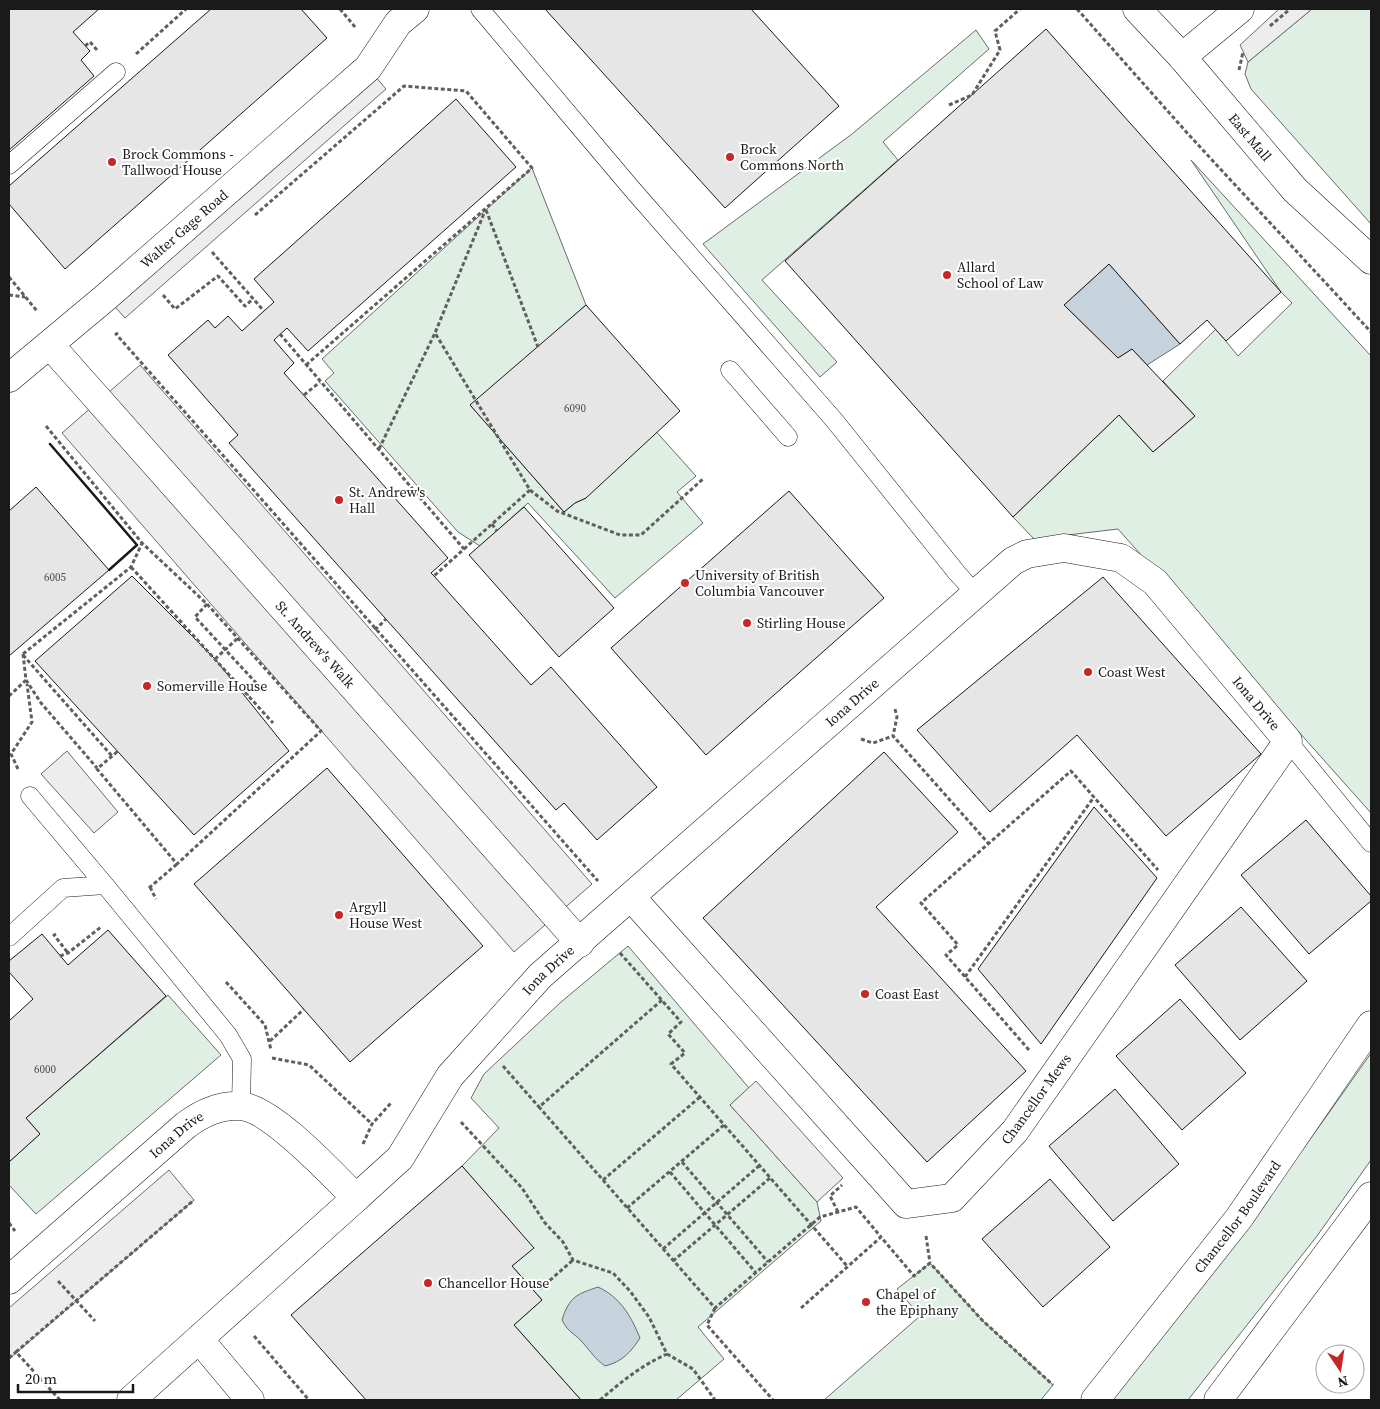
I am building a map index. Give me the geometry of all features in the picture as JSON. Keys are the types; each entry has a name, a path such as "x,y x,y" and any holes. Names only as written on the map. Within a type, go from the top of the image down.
{"street":[{"name":"Walter Gage Road","path":"9,378 50,345 368,68 398,23 415,9"},
{"name":"East Mall","path":"1136,9 1182,57 1294,190 1371,260"},
{"path":"1182,57 1240,9"},
{"name":"St. Andrew's Walk","path":"50,345 580,943"},
{"name":"Iona Drive","path":"131,1400 400,1158 450,1076 540,976 580,943 1013,561 1027,554 1064,548 1121,558 1155,582 1288,741"},
{"name":"Chancellor Mews","path":"626,902 906,1204 952,1198 1015,1131 1288,741"},
{"name":"Chancellor Boulevard","path":"1095,1400 1239,1218 1371,1025"},
{"name":"Iona Drive","path":"9,1280 186,1125 203,1113 241,1105"},
{"path":"241,1105 268,1118 290,1133 356,1198"},
{"path":"1218,1400 1371,1196"},
{"path":"199,1339 250,1400"}],"lane":[{"path":"480,9 632,190 834,420 975,593"},
{"path":"9,166 116,72"},
{"path":"730,370 788,437"},
{"name":"Iona Drive","path":"1288,741 1371,843"},
{"path":"30,796 125,908 228,1035 242,1059 241,1105"},
{"path":"9,937 63,888 105,884"}],"path":[{"path":"85,46 90,42 116,72 186,9"},
{"path":"949,105 972,95 1000,50 994,31 1020,9"},
{"path":"1077,9 1189,136 1371,332"},
{"path":"1268,28 1290,9"},
{"path":"1242,79 1239,71 1245,47"},
{"path":"250,220 404,86 466,91 532,168 306,365"},
{"path":"378,450 435,332 486,209"},
{"path":"486,209 538,346"},
{"path":"205,259 220,246"},
{"path":"212,252 264,311"},
{"path":"163,295 175,309 218,276 245,306 253,299"},
{"path":"9,277 37,311"},
{"path":"156,301 170,289"},
{"path":"9,295 26,298"},
{"path":"122,329 116,334 375,630 626,902"},
{"path":"435,332 530,490 557,511 620,535 641,535 704,478"},
{"path":"280,334 464,549"},
{"path":"304,395 320,382"},
{"path":"46,426 142,543 206,604 321,732 177,864 68,953 60,956"},
{"path":"434,576 530,490"},
{"path":"492,524 497,531"},
{"path":"23,654 131,567 142,543"},
{"path":"131,567 273,723"},
{"path":"206,604 195,617 258,685 247,695"},
{"path":"375,630 386,619"},
{"path":"215,659 238,638"},
{"path":"23,654 32,722 11,754 30,796"},
{"path":"23,654 112,756"},
{"path":"9,696 26,680"},
{"path":"26,680 40,703 177,864"},
{"path":"893,736 897,717 895,709"},
{"path":"861,739 873,743 893,736"},
{"path":"893,736 989,844"},
{"path":"97,769 118,752"},
{"path":"1053,1077 946,955 958,945 921,903 1071,771 1181,895"},
{"path":"965,977 1094,797"},
{"path":"150,887 158,902"},
{"path":"62,929 54,936 68,953"},
{"path":"620,953 681,1022 668,1034 684,1053 671,1064 848,1267"},
{"path":"219,975 265,1025 270,1040 272,1060 309,1065 372,1124"},
{"path":"539,1107 662,1000"},
{"path":"270,1040 304,1009"},
{"path":"498,1060 715,1308"},
{"path":"603,1180 700,1098"},
{"path":"460,1120 522,1188 545,1223 563,1242 573,1260 613,1273 649,1317 667,1354 693,1368 715,1400"},
{"path":"627,1208 724,1125"},
{"path":"682,1162 768,1262"},
{"path":"663,1249 760,1166"},
{"path":"670,1172 756,1273"},
{"path":"674,1260 770,1178"},
{"path":"9,1358 194,1200"},
{"path":"773,1400 707,1325 715,1308 820,1217 856,1207 914,1276 930,1263 983,1321 1054,1385"},
{"path":"801,1308 881,1237"},
{"path":"540,1289 573,1260"},
{"path":"54,1276 95,1321"},
{"path":"253,1335 309,1400"},
{"path":"16,1352 60,1400"},
{"path":"600,1400 651,1361 667,1354"}],"green space":[{"path":"1312,9 1371,9 1371,224 1251,89 1245,74 1248,62"},
{"path":"976,30 989,49 883,142 898,160 762,280 837,362 820,377 703,244 852,134"},
{"path":"1191,160 1371,356 1371,813 1118,529 1034,539 1013,517 1119,415 1153,452 1195,416 1163,381 1216,329 1238,356 1292,303 1281,292"},
{"path":"532,168 586,305 471,406 564,512 575,503 586,498 643,417 696,476 677,492 703,523 615,598 528,503 480,546 458,532 325,381 334,373 322,359"},
{"path":"628,946 749,1088 730,1105 817,1202 821,1221 698,1327 724,1359 676,1400 581,1400 514,1325 542,1300 512,1266 533,1248 462,1166 499,1128 471,1098 484,1074 561,1002"},
{"path":"168,995 221,1055 36,1214 9,1185 9,1162 40,1134 26,1118"},
{"path":"1371,1053 1371,1160 1317,1236 1188,1400 1111,1400 1244,1229"},
{"path":"930,1263 983,1321 1053,1385 1041,1400 824,1400 920,1316 897,1289"}],"shaded area":[{"path":"1279,9 1312,9 1248,62 1240,45"},
{"path":"368,68 386,89 125,318 106,297"},
{"path":"1109,264 1180,344 1147,365 1132,349 1118,358 1064,305"},
{"path":"140,365 592,884 514,952 62,433"},
{"path":"67,751 118,812 94,833 41,774"},
{"path":"756,1081 843,1178 817,1202 730,1105"},
{"path":"169,1170 194,1200 9,1359 9,1308"},
{"path":"598,1287 613,1296 624,1308 640,1338 626,1356 605,1366 570,1331 562,1320 571,1301 579,1294"}],"building":[{"path":"9,9 99,9 73,32 90,51 81,60 94,76 9,150"},
{"name":"Brock Commons - Tallwood House","path":"211,9 301,9 327,38 65,269 9,204 9,186"},
{"name":"Brock Commons North","path":"545,9 751,9 839,106 725,208"},
{"name":"Allard School of Law","path":"1046,29 1281,292 1226,341 1207,320 1180,344 1109,264 1064,305 1118,358 1132,349 1195,416 1153,452 1119,415 1013,517 785,261"},
{"name":"St. Andrew's Hall","path":"456,99 516,167 308,351 287,328 274,340 294,363 284,373 448,558 431,573 531,685 551,667 657,787 597,840 564,803 556,810 229,443 238,435 168,355 208,320 215,328 228,316 242,331 274,302 254,279"},
{"path":"586,305 680,411 586,498 575,503 564,512 470,405"},
{"path":"36,487 109,570 9,656 9,511"},
{"name":"Stirling House","path":"789,491 884,598 706,755 611,648"},
{"path":"524,507 614,608 559,657 469,555"},
{"name":"Somerville House","path":"132,576 215,659 289,751 194,835 35,661"},
{"name":"Coast West","path":"1103,577 1261,754 1166,836 1077,735 990,812 917,730"},
{"name":"Coast East","path":"884,752 958,832 876,907 1026,1071 927,1162 703,918"},
{"name":"Argyll House West","path":"327,768 483,946 350,1062 194,884"},
{"path":"1094,807 1157,878 1041,1044 978,969"},
{"path":"1306,820 1371,896 1371,901 1309,954 1241,875"},
{"path":"1241,907 1307,981 1240,1040 1175,965"},
{"path":"108,930 166,996 26,1118 40,1134 9,1162 9,1021 33,999 9,972 9,961 42,934 68,965"},
{"path":"1180,999 1246,1073 1182,1130 1116,1056"},
{"path":"1115,1089 1179,1164 1113,1221 1049,1146"},
{"name":"Chancellor House","path":"462,1166 534,1248 512,1266 542,1300 514,1325 581,1400 366,1400 291,1315"},
{"path":"1050,1179 1110,1247 1043,1307 982,1239"}],"wall":[{"path":"50,444 137,545 109,570"}],"place":[{"name":"Brock Commons North","path":"730,157"},
{"name":"Brock Commons - Tallwood House","path":"112,162"},
{"name":"Allard School of Law","path":"947,275"},
{"name":"St. Andrew's Hall","path":"339,500"},
{"name":"University of British Columbia Vancouver","path":"685,583"},
{"name":"Stirling House","path":"747,623"},
{"name":"Coast West","path":"1088,672"},
{"name":"Somerville House","path":"147,686"},
{"name":"Argyll House West","path":"339,915"},
{"name":"Coast East","path":"865,994"},
{"name":"Chancellor House","path":"428,1283"},
{"name":"Chapel of the Epiphany","path":"866,1302"}]}
